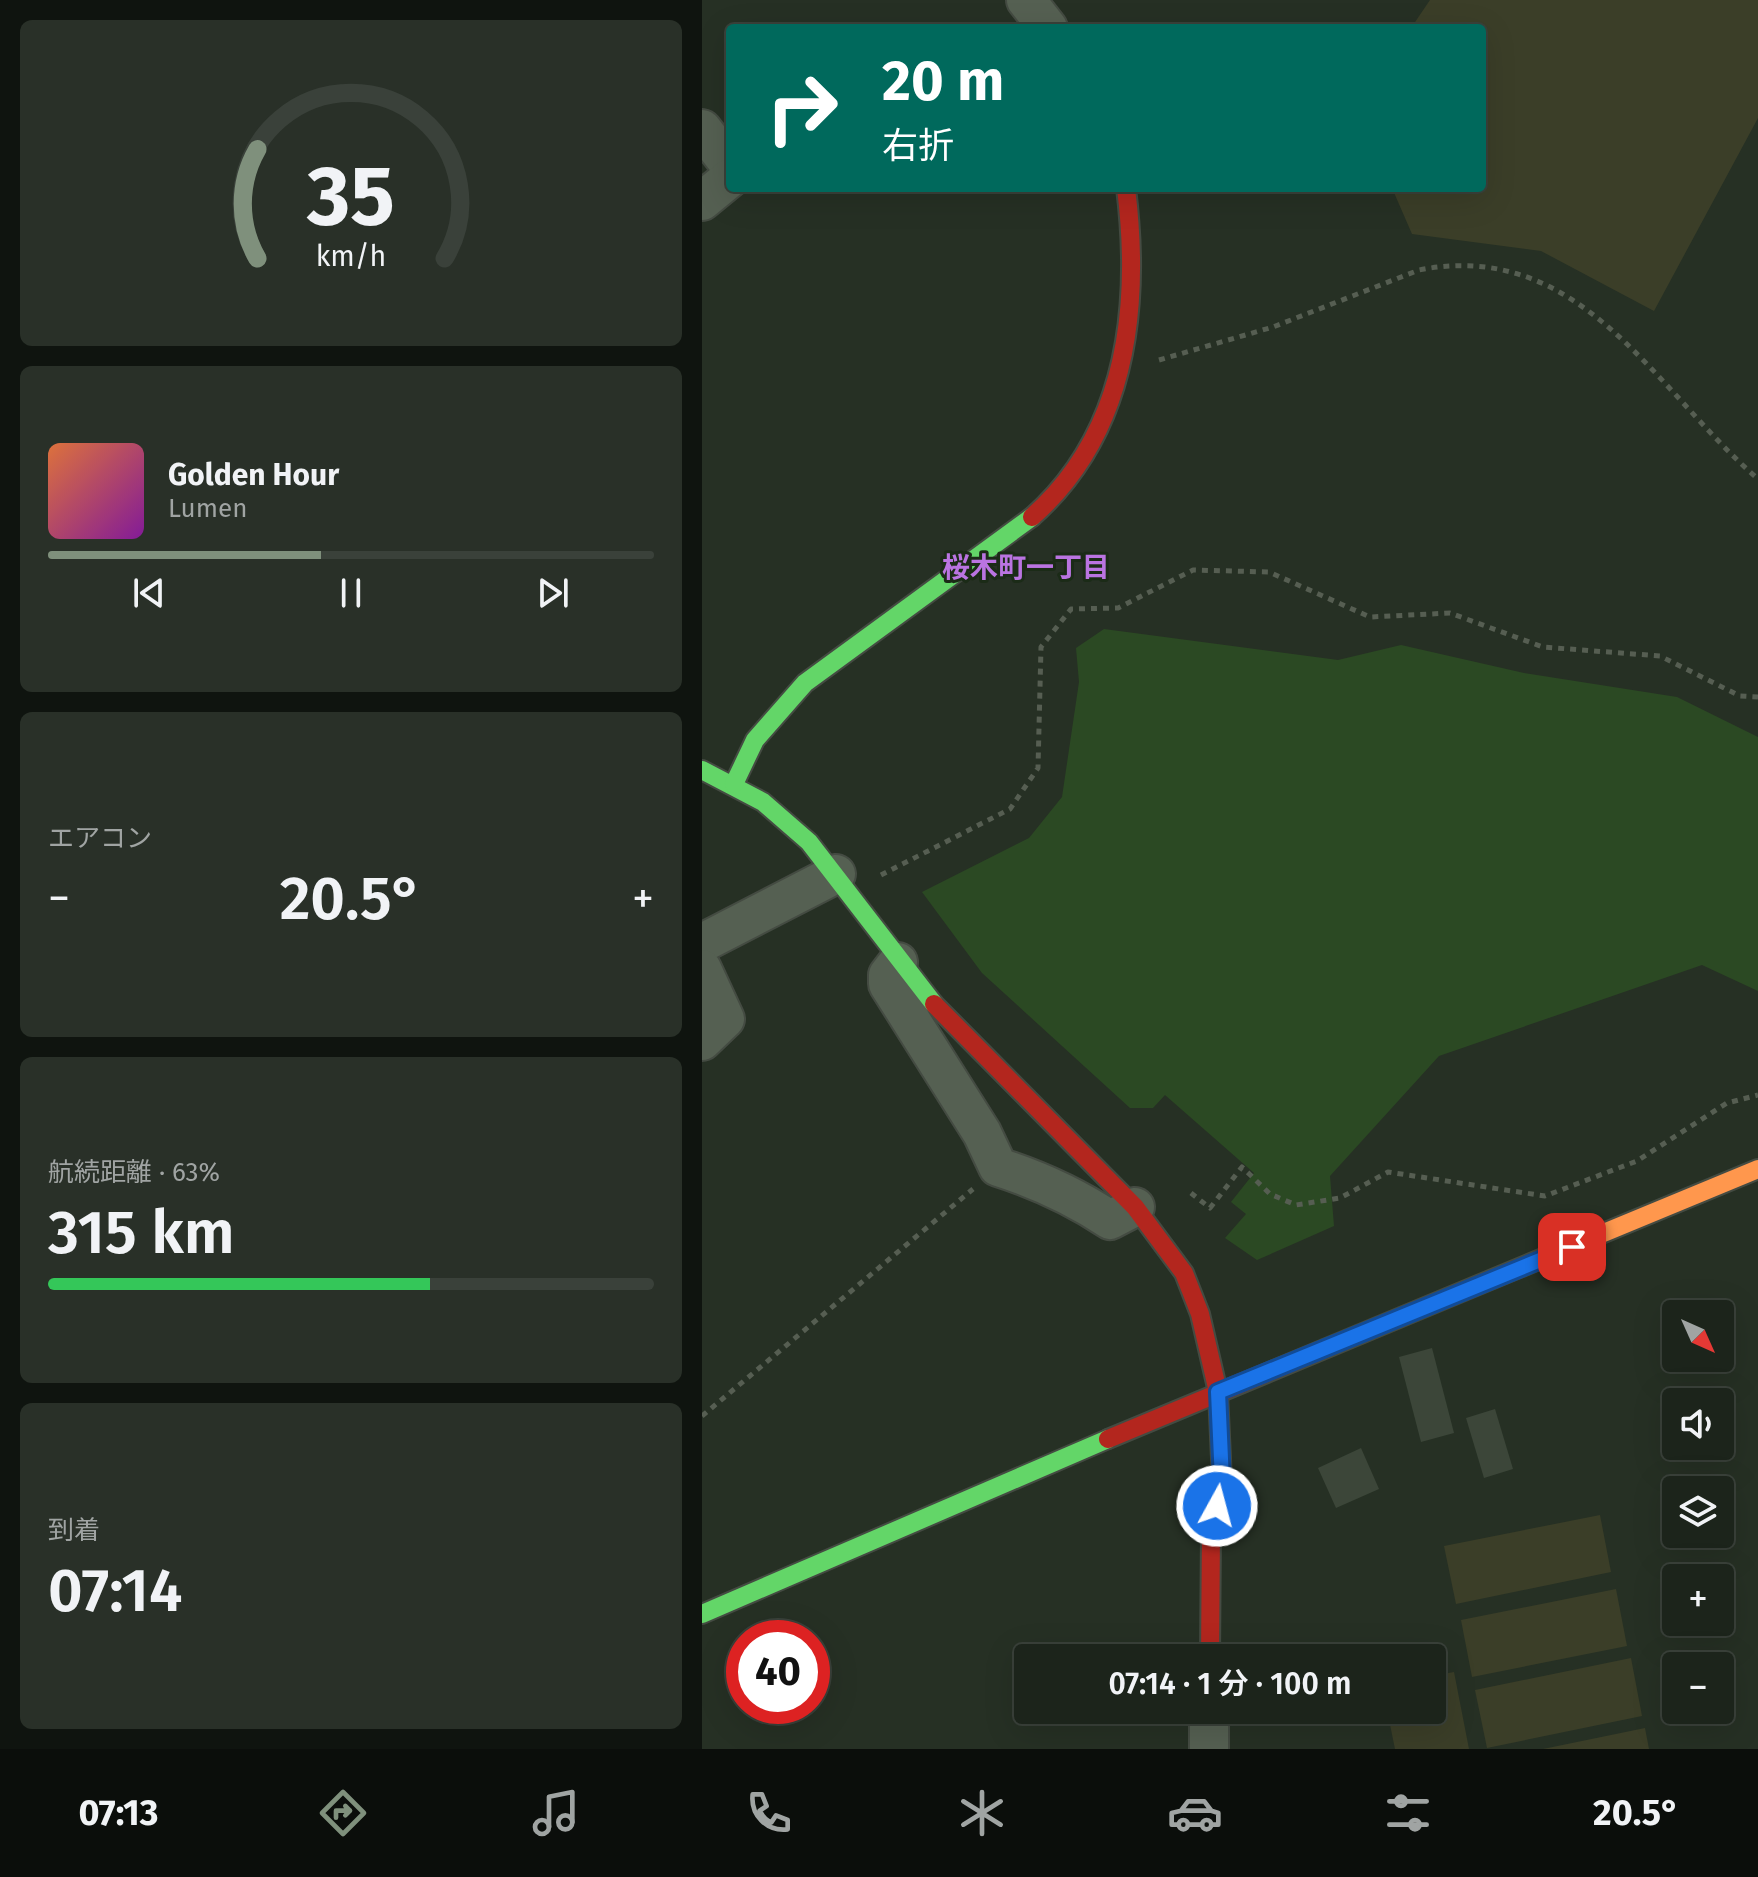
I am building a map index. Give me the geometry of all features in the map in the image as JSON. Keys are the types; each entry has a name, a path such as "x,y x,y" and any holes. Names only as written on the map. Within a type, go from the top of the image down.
{"street":[{"path":"1026,0 1045,24"},
{"path":"702,129 726,160"},
{"path":"702,201 726,181"},
{"path":"734,784 752,743 787,699 806,681 857,642 1029,524 1079,471 1103,431 1123,367 1129,312 1126,192"},
{"path":"702,770 734,784 787,820 842,883 898,962 941,1014 1135,1207 1184,1273 1200,1314 1218,1392 1222,1481 1211,1530 1210,1644"},
{"path":"702,943 842,883"},
{"path":"898,962 888,975 888,984 982,1133 998,1167 1074,1196 1110,1220 1135,1207"},
{"path":"702,969 725,1019 702,1041"},
{"path":"702,1614 1218,1392 1758,1169"},
{"path":"1209,1724 1209,1749"}],"path":[{"path":"1123,367 1135,367 1273,327 1419,270 1440,266 1481,266 1552,288 1601,318 1758,479"},
{"path":"842,883 1010,809 1038,768 1041,647 1071,609 1118,608 1193,570 1269,572 1370,617 1450,613 1543,647 1660,656 1740,696 1758,697"},
{"path":"1191,1193 1210,1208 1242,1167 1270,1194 1296,1205 1340,1198 1388,1172 1545,1196 1637,1161 1727,1103 1758,1095"},
{"path":"702,1416 998,1167"}],"shaded area":[{"path":"1430,0 1758,0 1758,118 1654,311 1541,251 1412,234 1394,192 1486,192 1486,24 1414,24"},
{"path":"1104,629 1338,660 1401,645 1524,673 1677,697 1758,737 1758,991 1702,965 1439,1056 1330,1176 1334,1226 1257,1260 1225,1238 1246,1214 1231,1202 1254,1173 1165,1095 1153,1108 1130,1108 982,973 922,892 1029,838 1062,797 1079,682 1076,648"},
{"path":"1600,1515 1611,1572 1456,1604 1444,1546"},
{"path":"1616,1589 1627,1646 1472,1677 1461,1620"},
{"path":"1631,1658 1642,1716 1487,1748 1475,1690"},
{"path":"1454,1672 1469,1749 1395,1749 1390,1724 1446,1724 1446,1673"},
{"path":"1645,1728 1649,1749 1543,1749"}],"building":[{"path":"1432,1348 1454,1433 1421,1442 1399,1357"},
{"path":"1495,1409 1513,1469 1484,1478 1466,1418"},
{"path":"1361,1448 1379,1489 1336,1508 1318,1468"}],"traffic: fast":[{"path":"734,784 755,740 805,683 1032,517"},
{"path":"702,770 763,802 809,842 934,1004"},
{"path":"702,1614 1108,1439"}],"traffic: slow":[{"path":"1548,1256 1758,1169"}],"traffic: jam":[{"path":"1032,517 1064,484 1089,447 1107,408 1120,366 1128,323 1131,279 1126,192"},
{"path":"934,1004 1135,1207 1184,1273 1200,1314 1218,1392 1222,1481 1211,1530 1210,1644"},
{"path":"1108,1439 1548,1256"}],"district":[{"name":"桜木町一丁目","path":"1026,567"}],"route":[{"path":"1217,1506 1222,1481 1218,1392 1572,1247"}]}
